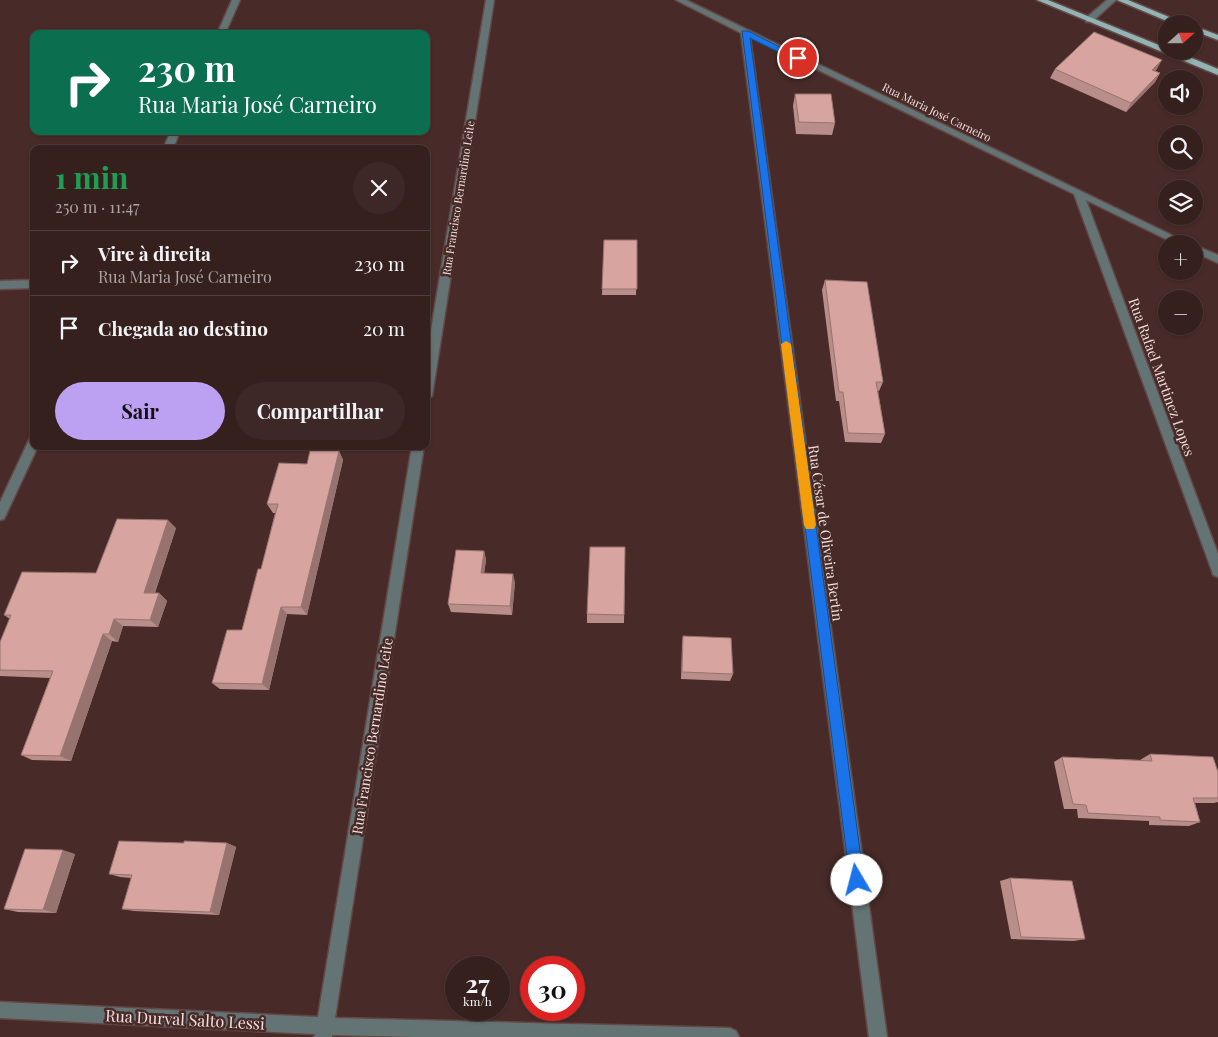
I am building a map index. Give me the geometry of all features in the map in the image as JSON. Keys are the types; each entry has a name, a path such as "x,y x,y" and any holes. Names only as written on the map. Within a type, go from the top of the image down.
{"main road":[{"path":"1041,0 1158,48"},
{"path":"1121,0 1159,15"},
{"path":"1203,32 1218,38"},
{"path":"1188,60 1218,72"}],"street":[{"path":"223,30 236,0"},
{"name":"Rua Francisco Bernardino Leite","path":"430,371 490,0"},
{"name":"Rua Maria José Carneiro","path":"680,0 1166,235"},
{"path":"1089,20 1112,0"},
{"name":"Rua César de Oliveira Bertin","path":"745,33 878,1037"},
{"name":"Rua Rafael Martinez Lopes","path":"1079,194 1218,571"},
{"path":"1203,252 1218,259"},
{"path":"0,285 30,284"},
{"path":"0,515 30,450"},
{"name":"Rua Francisco Bernardino Leite","path":"324,1031 417,450"},
{"name":"Rua Durval Salto Lessi","path":"0,1010 324,1031 730,1037"}],"building":[{"path":"1094,32 1158,58 1158,60 1162,60 1152,70 1158,72 1158,75 1131,103 1055,69"},
{"path":"795,94 831,94 835,123 799,122"},
{"path":"604,240 637,240 637,289 602,289"},
{"path":"825,280 867,282 883,382 876,382 885,434 848,433 843,392 839,392"},
{"path":"310,451 339,451 301,607 281,607 262,684 212,683 227,630 242,630 258,569 261,569 278,504 267,504 279,463 307,464"},
{"path":"117,519 168,520 144,593 159,593 150,620 114,619 109,634 103,634 60,756 21,755 53,671 0,670 0,642 11,615 4,615 22,572 96,573"},
{"path":"590,547 625,547 624,615 587,614"},
{"path":"456,550 484,551 481,573 513,574 510,606 448,604"},
{"path":"683,636 731,638 733,674 682,672"},
{"path":"1150,754 1213,757 1218,772 1218,798 1193,798 1200,822 1160,820 1160,817 1088,813 1086,805 1073,804 1062,757 1152,761"},
{"path":"119,841 227,843 210,912 122,909 132,875 109,874"},
{"path":"25,849 63,850 43,910 4,909"},
{"path":"1010,878 1072,881 1085,939 1021,937"}],"slow traffic":[{"path":"786,344 810,525"}],"route":[{"path":"798,58 745,33 857,880"}]}
